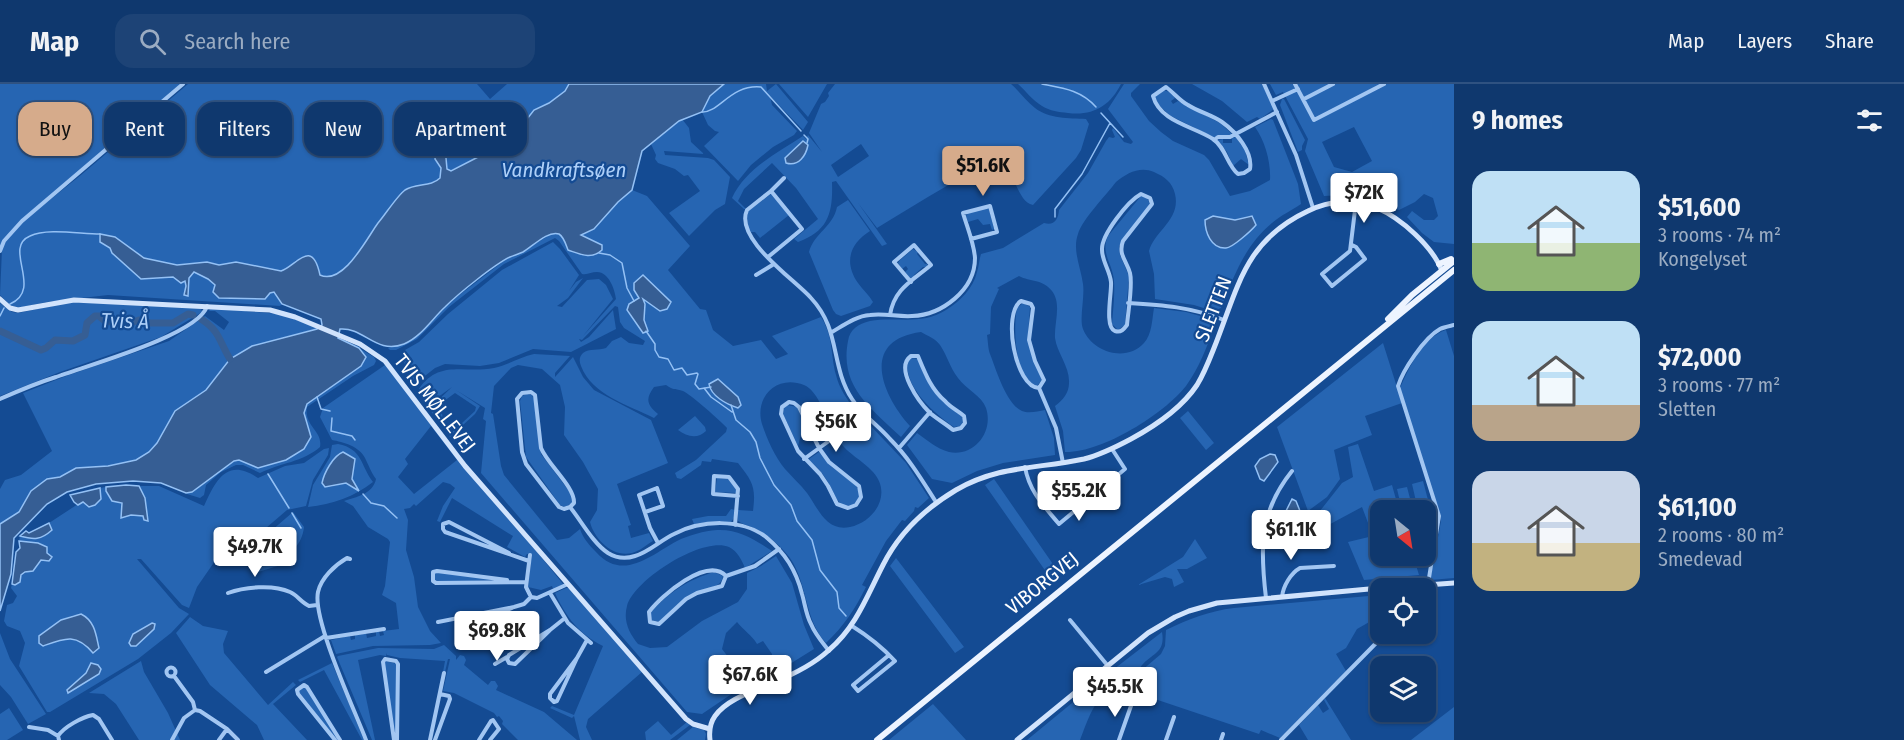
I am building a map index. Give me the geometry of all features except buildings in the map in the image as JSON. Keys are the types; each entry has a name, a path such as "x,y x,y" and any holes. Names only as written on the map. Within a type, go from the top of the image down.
{"main road":[{"path":"1416,301 1442,269 1454,259"},
{"path":"1442,269 1454,268"},
{"name":"VIBORGVEJ","path":"877,740 1454,268"},
{"name":"VIBORGVEJ","path":"1369,338 1442,269"}],"street":[{"path":"0,251 4,241 22,221 183,84"},
{"path":"1264,84 1296,155 1314,208"},
{"path":"1304,99 1333,84"},
{"path":"1272,101 1297,86 1314,120 1384,84"},
{"path":"1163,88 1169,89 1188,105 1222,121 1235,134 1251,162 1250,169 1244,174 1238,174 1235,171 1214,140 1165,115 1153,99 1155,93 1163,88"},
{"path":"1214,140 1218,137 1230,137 1277,112"},
{"path":"784,178 746,212 747,231 774,264 813,300 832,332 838,368 843,384 853,401 899,448 936,502"},
{"path":"768,257 802,229 771,191"},
{"path":"1145,194 1151,201 1150,207 1120,247 1130,274 1128,303 1127,325 1121,331 1114,331 1109,324 1111,281 1102,252 1102,243 1106,234 1137,196 1145,194"},
{"path":"1352,245 1365,259 1332,286 1322,274 1350,251 1356,202"},
{"name":"SLETTEN","path":"710,729 715,715 728,705 801,669 829,651 852,626 865,606 884,563 893,549 912,524 936,502 976,480 996,473 1063,463 1112,449 1164,418 1184,401 1197,385 1207,367 1241,275 1252,256 1275,231 1290,219 1327,204 1356,202 1386,212 1404,225 1442,269"},
{"path":"832,332 862,317 928,314 945,306 960,294 975,266 974,252 963,213 990,206 997,232 971,239"},
{"path":"890,315 892,302 899,291 931,266 914,245 894,262 910,282"},
{"path":"756,275 774,264"},
{"name":"TVIS MØLLEVEJ","path":"0,299 9,308 18,310 74,300 270,310 288,314 367,347 390,367 465,466 686,719 693,724 710,729"},
{"path":"1021,301 1031,304 1033,308 1029,340 1044,381 1039,388 1028,384 1019,368 1013,347 1012,328 1015,308 1021,301"},
{"path":"1128,303 1184,307 1204,311 1225,320"},
{"path":"0,399 52,378 159,341 202,315 207,306"},
{"path":"1429,578 1439,516 1398,386 1400,378 1414,356 1430,338 1440,329 1454,325"},
{"path":"910,356 918,356 936,391 946,403 964,416 965,423 961,428 953,429 930,412 909,381 904,366 906,359 910,356"},
{"path":"1039,388 1055,426 1063,463"},
{"path":"531,392 535,395 541,448 544,456 573,495 574,503 570,507 564,509 559,507 526,464 522,452 517,399 522,393 531,392"},
{"path":"794,403 799,407 819,448 829,462 859,486 861,497 856,505 848,508 837,504 820,474 804,459 781,414 782,407 786,404 794,403"},
{"path":"899,448 930,412"},
{"path":"804,459 865,415"},
{"path":"1025,467 1031,489 1059,524 1125,469 1112,449"},
{"path":"1266,598 1261,550 1264,523 1277,491 1292,471"},
{"path":"735,525 738,496 738,489 729,477 714,476 713,494 738,496"},
{"path":"645,512 663,506 657,488 639,495 651,532 658,543"},
{"path":"570,507 601,547 609,554 627,558 637,556 675,533 692,527 719,523 735,525 761,534 789,561 796,574 811,626 829,651"},
{"path":"509,553 449,522 443,524 442,529 445,532 509,553 529,558 525,582 526,591 531,597 537,598 568,584"},
{"path":"726,576 718,570 713,570 692,577 659,598 649,612 648,619 656,625 659,624 686,599 696,593 722,586 726,576 755,566 779,549"},
{"path":"350,559 347,558 336,565 320,585 317,605 326,637 366,740"},
{"path":"1282,597 1283,590 1296,570 1334,566"},
{"path":"507,580 436,583 432,576 433,572 437,571 525,582"},
{"path":"1436,584 1454,583"},
{"path":"228,593 266,588 286,590 309,606 317,605"},
{"path":"1017,740 1148,633 1182,614 1217,603 1370,589"},
{"path":"550,593 565,618 589,641 550,694 554,702 557,701 577,658"},
{"path":"438,622 514,607 524,604 531,597"},
{"path":"466,617 466,623 470,625 514,607"},
{"path":"507,657 511,665 515,664 565,618"},
{"path":"1070,620 1108,666"},
{"path":"852,626 873,639 889,655 895,661 858,691 853,685 889,655"},
{"path":"266,672 326,637 384,629"},
{"path":"495,664 550,630"},
{"path":"1281,740 1375,644"},
{"path":"385,659 396,661 398,664 395,740 382,662 385,659"},
{"path":"429,740 444,673"},
{"path":"174,676 193,702 195,710"},
{"path":"335,740 298,694 297,690 300,687 304,685 307,687 340,740"},
{"path":"435,740 450,699 449,696 440,694"},
{"path":"1119,740 1132,702"},
{"path":"195,710 227,729 238,740"},
{"path":"172,740 184,718 195,710"},
{"path":"29,727 48,730 59,738 61,732 93,715 99,719 112,740"},
{"path":"1166,740 1174,717"},
{"path":"479,740 494,720 499,729 490,740"},
{"path":"1172,725 1178,727"},
{"path":"219,740 227,729"},
{"path":"710,729 710,740"},
{"path":"1221,740 1223,734"}],"shaded area":[{"path":"0,84 181,84 160,102 104,102 104,149 22,219 0,247"},
{"path":"188,84 477,84 490,99 507,84 569,84 566,91 534,110 527,119 527,102 394,102 394,156 435,156 441,168 440,177 403,193 348,264 342,270 326,278 296,260 288,269 281,271 236,262 219,265 207,262 177,265 144,258 115,237 99,235 100,242 110,248 112,253 141,279 173,277 181,283 185,281 184,295 187,296 189,278 194,272 208,279 215,286 213,292 274,292 282,304 280,306 108,295 18,308 11,306 0,295 2,249 5,241 22,222 104,155 185,156 185,102 167,102"},
{"path":"724,84 766,84 767,91 776,84 808,122 803,130 770,96 772,105 797,131 751,165 738,181 704,146 719,132 708,125 702,112 710,96"},
{"path":"779,84 827,84 808,117"},
{"path":"835,84 1011,84 1041,112 1059,117 1086,119 1089,124 1081,150 1076,158 1033,205 1024,199 1007,171 996,164 984,165 966,173 877,228 858,203 887,244 882,246 836,181 832,182 830,211 823,226 817,232 798,242 794,239 818,219 796,188 772,163 744,189 738,201 746,209 732,198 753,170 803,136 806,139 808,135 822,152 809,133 821,104 829,96 828,93","holes":["861,144 869,156 838,177 831,165"]},
{"path":"1018,84 1121,84 1106,104 1093,111 1077,114 1045,108"},
{"path":"1124,84 1140,84 1131,96 1149,121 1173,141 1204,155 1230,196 1250,191 1270,180 1267,152 1255,127 1271,119 1298,184 1301,204 1275,220 1254,241 1241,262 1221,308 1213,311 1194,305 1155,299 1154,274 1149,251 1156,237 1171,218 1176,203 1175,194 1168,180 1149,170 1134,171 1120,179 1089,215 1080,228 1076,240 1076,253 1083,289 1083,329 1094,344 1110,352 1119,353 1137,349 1144,343 1150,331 1154,308 1186,312 1211,319 1214,327 1191,379 1176,397 1131,430 1096,446 1080,451 1065,452 1063,431 1055,406 1067,393 1069,377 1055,338 1057,302 1052,291 1045,284 1019,276 997,288 999,289 991,307 990,334 987,335 989,350 1002,386 1016,407 1028,412 1045,410 1054,438 1055,455 1003,463 977,471 952,483 932,479 907,445 917,433 932,444 949,452 958,453 974,447 980,441 987,426 988,417 984,404 958,378 936,341 921,332 902,337 889,346 883,357 882,370 891,399 910,426 901,437 869,406 853,384 848,371 847,357 851,333 858,325 870,321 918,319 937,315 961,299 969,289 978,270 981,254 1003,248 1044,223 1050,224 1055,221 1059,210 1088,173 1106,141 1109,137 1115,137 1113,128 1124,142 1131,144 1133,142 1108,109","holes":["1249,216 1254,228 1233,245 1219,247 1232,220"]},
{"path":"1192,84 1262,84 1274,109 1260,119 1257,117 1247,122 1222,101"},
{"path":"1270,84 1454,84 1454,244 1434,242 1407,217 1412,211 1424,220 1434,220 1438,216 1433,198 1424,194 1415,202 1399,210 1363,197 1324,196 1305,151 1308,139 1283,92 1276,95","holes":["1354,127 1372,161 1352,172 1334,167 1322,142"]},
{"path":"1163,90 1170,92 1175,98 1171,101 1173,104 1178,101 1220,123 1232,134 1213,137 1169,115 1155,97"},
{"path":"1282,99 1305,140 1302,150 1298,152 1280,105"},
{"path":"682,119 689,128 691,142 704,154 664,151 665,155 714,160 730,177 725,204 715,210 689,236 669,213 700,191 688,175 684,176 675,169 658,163 651,144"},
{"path":"1236,137 1245,151 1249,165 1241,159 1233,166 1227,152 1217,140 1223,139 1223,143 1232,143 1232,138"},
{"path":"445,156 480,156 450,171 447,169"},
{"path":"632,190 647,196 690,246 668,270 700,309 706,310 713,330 733,346 761,340 776,359 788,354 772,336 821,317 830,339 837,380 854,409 852,414 854,419 836,432 809,388 794,382 777,385 765,397 760,414 766,436 778,459 807,493 824,518 842,528 859,524 867,519 878,506 881,498 879,480 839,441 864,421 906,463 929,498 918,508 915,507 905,521 902,520 886,541 862,585 866,587 858,603 844,624 826,643 814,623 796,568 790,558 769,537 738,521 738,510 753,511 754,490 738,463 712,459 711,462 702,461 701,465 681,479 677,478 675,473 696,460 726,432 727,428 683,391 666,385 654,387 648,402 658,414 654,418 602,392 586,376 580,361 585,351 606,348 612,341 621,337 629,343 643,345 645,341 624,328 620,322 618,307 615,306 582,340 579,339 581,342 589,337 613,310 616,329 571,352 533,349 499,363 480,366 445,364 435,368 416,383 404,366 405,350 419,342 448,314 502,270 553,242 579,275 569,291 576,282 583,278 568,298 557,306 562,307 587,280 599,279 606,285 613,299 583,336 616,299 614,291 605,275 595,272 582,274 555,238 504,264 449,307 417,339 396,350 388,348 404,344 415,338 445,306 488,273 509,257 522,252 551,234 557,233 562,236 569,250 586,256 580,235","holes":["637,294 667,309 660,311 642,298 644,320 642,333 629,304 639,298","718,379 738,397 741,405 736,408 712,392 709,383"]},
{"path":"771,194 789,215 760,238 748,229 747,212"},
{"path":"1141,196 1146,196 1150,204 1119,246 1120,255 1129,276 1125,325 1118,330 1112,324 1114,281 1106,253 1106,242 1108,236"},
{"path":"848,200 870,231 853,248 850,261 854,276 873,302 870,306 841,316 833,310 809,252 811,245 832,220 837,207"},
{"path":"989,209 994,229 992,230 990,224 983,225 978,219 968,222 966,216 968,213"},
{"path":"913,249 918,252 917,254 927,264 927,267 923,267 914,275 915,277 910,278 905,272 908,269 906,266 902,269 898,263"},
{"path":"71,302 201,308 202,312 161,337 60,372 0,396 0,303 12,312 18,313"},
{"path":"1023,303 1030,307 1028,336 1042,380 1037,386 1029,381 1024,373 1017,351 1017,308"},
{"path":"211,308 280,314 319,328 252,346 230,359 206,390 175,411 157,443 149,452 136,460 108,466 76,468 60,477 47,479 31,491 19,512 0,524 0,489 5,480 21,475 52,451 23,393 169,341 205,316 224,330 229,322 215,311 209,311"},
{"path":"1446,330 1454,356 1454,578 1436,580 1430,578 1433,566 1436,566 1436,548 1441,521 1400,388 1412,363 1430,339"},
{"path":"338,338 360,347 376,361 374,365 353,376 307,407 308,419 319,436 320,447 306,456 260,473 243,465 236,465 221,472 206,485 204,495 200,498 187,494 234,461 239,460 258,468 311,437 304,413 307,404 361,366"},
{"path":"1383,343 1402,403 1365,416 1372,435 1334,450 1340,479 1327,497 1308,511 1277,427"},
{"path":"534,354 570,356 555,373 555,377 573,357 583,377 594,390 651,420 668,463 617,484 631,525 628,526 631,538 649,533 653,541 632,553 618,553 611,550 600,541 590,522 597,510 598,489 564,435 565,407 560,385 542,369 518,365 511,368 494,386 491,413 501,466 504,475 557,540 569,538 580,529 596,552 606,561 616,565 637,563 682,539 717,530 740,533 772,551 745,568 734,551 729,547 717,545 687,554 655,573 642,584 627,606 628,626 638,644 650,648 667,647 702,621 738,602 747,589 747,573 776,556 792,583 804,625 814,649 777,672 772,671 765,661 772,654 763,641 757,644 737,622 726,633 722,649 738,670 752,664 760,668 764,667 769,677 742,687 702,714 687,712 481,473 485,408 456,390 480,406 475,414 450,437 449,435 475,411 476,407 455,393 440,404 444,423 450,430 447,432 429,409 452,387 434,400 428,399 419,389 435,374 444,371 494,368"},
{"path":"911,358 918,359 924,375 938,396 962,417 963,422 960,426 954,427 946,421 916,391 908,372 907,362"},
{"path":"385,365 563,584 553,589 552,586 541,590 528,587 532,554 527,554 525,557 507,547 513,536 452,498 440,522 437,521 443,506 455,488 443,482 416,506 414,504 404,509 408,520 406,550 414,577 418,607 430,631 441,643 373,646 336,654 331,640 350,636 351,640 355,639 355,635 366,633 367,638 376,636 376,632 379,631 380,636 384,635 383,631 399,629 396,603 382,595 390,542 368,527 353,506 344,501 368,491 376,479 359,450 346,443 332,440 320,417 323,408","holes":["431,426 457,460 414,494 398,477 408,464 405,459"]},
{"path":"532,395 535,401 541,454 572,495 572,503 565,507 560,505 526,457 520,401 522,396"},
{"path":"787,405 797,407 810,435 801,434 798,446 783,414 784,407"},
{"path":"1188,411 1214,443 1206,450 1180,418"},
{"path":"695,416 706,431 692,436 678,430"},
{"path":"1358,444 1374,491 1392,485 1396,500 1370,500 1370,528 1362,507 1321,529 1316,516 1342,483 1353,477 1348,447"},
{"path":"332,445 346,446 357,454 373,482 358,492 343,499 308,507 313,485 330,457","holes":["339,453 354,481 359,490 346,483 330,487 324,476"]},
{"path":"329,448 328,455 313,480 306,506 287,510 259,534 230,548 217,558 197,587 189,608 182,605 141,559 137,559 179,608 189,614 171,633 138,659 47,712 19,666 25,643 20,631 7,626 4,621 7,605 13,603 17,596 11,588 12,584 15,585 24,573 33,571 47,553 38,543 19,541 20,536 33,539 52,530 49,523 100,488 106,487 106,491 122,503 131,515 143,516 145,498 139,486 159,486 204,506 213,487 224,474 239,470 258,478 285,466 304,463","holes":["74,615 92,623 94,628 93,652 81,642 70,639 44,646 39,636 61,620"]},
{"path":"819,452 832,467 856,485 860,495 855,504 849,506 840,503 823,474 810,461 809,459"},
{"path":"717,478 728,479 736,489 736,493 715,492"},
{"path":"994,479 1057,570 1049,576 985,485"},
{"path":"1423,481 1428,500 1416,500 1412,484"},
{"path":"1407,487 1410,500 1400,500 1397,489"},
{"path":"731,509 735,510 731,522 694,524 692,519 726,516"},
{"path":"293,512 304,527 298,544 281,565 258,572 256,568 272,547 271,531"},
{"path":"1370,537 1370,566 1416,566 1419,575 1364,580 1348,542"},
{"path":"1195,539 1207,558 1187,569 1177,569 1184,582 1174,587 1172,579 1165,577 1138,585 1183,557"},
{"path":"896,558 964,647 955,653 890,566"},
{"path":"435,572 501,580 437,582 433,579"},
{"path":"714,572 723,576 720,583 686,598 660,622 651,620 652,611 673,592"},
{"path":"569,588 642,672 588,719 586,727 592,740 580,740 574,716 572,718 550,708 552,706 574,715 603,646 580,630 564,610 555,593"},
{"path":"1370,596 1370,622 1357,629 1346,648 1336,654 1346,671 1280,738 1261,730 1259,734 1137,693 1141,671 1161,654 1165,646 1166,630 1191,619 1234,608"},
{"path":"190,617 203,626 228,631 223,644 224,653 268,705 293,682 296,685 273,704 307,740 264,740 257,725 210,685 176,633"},
{"path":"1162,632 1162,645 1138,670 1133,692 1114,686 1107,691 1092,710 1080,740 1027,740 1100,680 1105,679 1105,676"},
{"path":"0,633 10,659 46,714 28,724 11,697 0,685"},
{"path":"444,645 456,656 456,660 460,655 464,656 466,660 464,665 488,685 491,681 495,681 498,686 496,690 544,712 577,740 518,740 502,724 503,721 499,716 497,717 494,713 454,693 443,691 450,659 443,672 445,661 400,658 387,655 387,653 386,656 380,655 358,660 375,740 372,740 337,657 378,648 434,649"},
{"path":"141,661 144,672 168,713 180,740 139,740 116,704 104,694 89,693"},
{"path":"386,661 397,664 397,740 394,740 384,663"},
{"path":"332,663 364,740 324,670 300,682 298,680"},
{"path":"303,687 339,740 336,740 298,692"},
{"path":"1325,698 1351,740 1308,740 1299,725 1318,705 1323,713 1329,709"},
{"path":"933,704 966,740 889,740"},
{"path":"1454,707 1454,740 1411,740 1436,722"},
{"path":"9,708 23,730 7,740 0,740 0,714"},
{"path":"658,721 671,735 687,722 690,725 670,740 646,740 645,732"},
{"path":"693,727 704,730 705,740 677,740"}],"water":[{"name":"Vandkraftsøen","path":"569,84 724,84 710,96 702,112 679,121 642,151 632,190 594,229 581,235 602,245 602,250 598,253 585,255 568,250 564,239 559,234 550,234 523,252 503,261 477,280 451,301 421,332 404,344 386,346 356,332 340,329 338,338 359,348 366,357 361,366 307,404 304,413 311,437 304,449 286,460 258,468 239,460 234,461 192,492 186,493 161,483 133,481 96,484 67,492 47,504 14,538 11,574 0,611 0,524 19,512 31,491 47,479 60,477 76,468 108,466 136,460 149,452 157,443 175,411 206,390 230,359 252,346 317,329 322,325 321,319 282,304 274,292 265,299 219,298 213,292 215,285 194,272 189,278 188,296 184,295 185,281 181,283 173,277 141,279 112,253 110,248 100,242 100,234 115,237 144,258 177,265 207,262 219,265 236,262 281,271 308,256 313,258 317,264 320,275 329,277 337,274 354,259 378,223 405,190 432,183 440,178 441,168 435,156 445,156 447,169 451,171 480,156 527,156 527,119 534,110 549,103 565,91"},
{"path":"803,141 808,145 804,156 798,162 786,163 785,158"},
{"path":"1213,216 1235,220 1252,216 1256,225 1233,245 1221,248 1213,243 1206,230 1205,220"},
{"path":"643,275 671,302 667,309 660,311 643,299 644,320 648,331 643,333 627,310 629,304 639,298 634,290 634,283"},
{"path":"718,379 738,397 741,405 738,408 724,402 710,388 709,384"},
{"path":"343,452 355,459 352,479 359,491 346,483 325,487 322,483 330,465"},
{"path":"1270,454 1275,455 1278,462 1264,481 1260,479 1255,466 1260,459"},
{"path":"139,486 145,498 148,521 144,520 143,516 131,515 121,518 122,503 112,501 106,487"},
{"path":"100,488 101,499 89,507 83,502 78,505 70,495"},
{"path":"1292,499 1296,501 1302,516 1298,521 1281,526 1280,523"},
{"path":"49,523 52,530 44,536 33,538 20,536 26,531 29,533"},
{"path":"19,541 38,543 47,547 47,553 52,557 49,561 41,560 33,571 21,575 20,582 15,585 12,584 16,552 20,548"},
{"path":"81,614 89,620 96,633 99,648 93,653 76,640 64,639 43,646 39,643 39,636 61,620"},
{"path":"152,623 155,624 154,629 136,646 131,646 129,643 133,634"},
{"path":"91,663 98,665 101,669 99,674 68,693 67,690 86,673"}],"waterway":[{"path":"1042,84 1078,93 1096,107"},
{"path":"702,112 714,108 742,90 761,87 801,131"},
{"path":"1101,113 1123,137"},
{"path":"1055,217 1055,209 1082,174 1110,123"},
{"path":"804,135 808,139 807,143"},
{"path":"10,304 19,297 24,289 20,259 22,242 30,236 45,232 100,234"},
{"path":"599,253 610,255 622,263 627,288 634,301"},
{"path":"0,316 4,308"},
{"name":"Tvis Å","path":"0,331 41,350 55,340 73,341 85,335 87,323 95,316 105,321 128,324 139,320 150,323 173,323 188,314 193,315"},
{"name":"Tvis Å","path":"201,319 216,332 230,359"},
{"path":"646,331 655,344 659,357 668,359 674,370 682,368 687,375 697,373 695,384 699,389 711,387"},
{"path":"704,388 711,397 732,412"},
{"path":"317,397 321,409 330,411"},
{"path":"731,405 736,420 750,432 756,442 760,458 774,485 791,505 797,521 812,540 820,570 837,592 839,608 846,616"},
{"path":"332,418 331,431 352,436 355,440"},
{"path":"268,474 289,508"},
{"path":"363,494 371,503 384,506 397,518"},
{"path":"292,513 301,528"}]}
